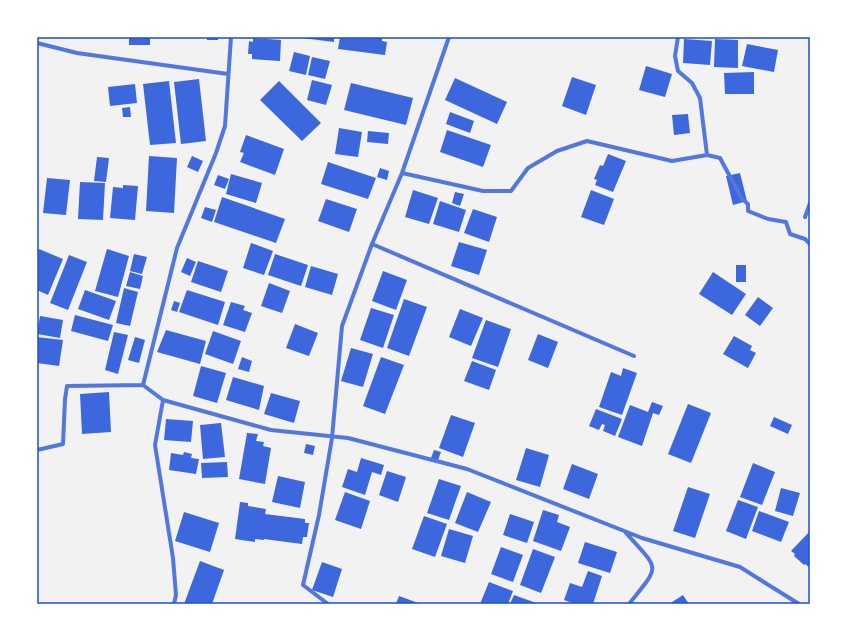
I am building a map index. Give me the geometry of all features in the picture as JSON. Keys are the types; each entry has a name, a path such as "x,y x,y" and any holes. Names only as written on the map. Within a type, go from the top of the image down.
{"street":[{"path":"143,385 178,248 216,153 225,126 231,37"},
{"path":"328,604 303,585 319,515 332,438 342,326 372,244 402,173 449,37"},
{"path":"678,37 675,56 678,70 692,83 700,98 707,155"},
{"path":"37,43 77,53 228,74"},
{"path":"402,173 483,191 511,191 528,168 557,151 586,141 672,161 707,155 720,158 742,199 748,204 748,211 768,219 786,222 790,234 805,239 810,244"},
{"path":"805,217 810,203"},
{"path":"372,244 634,356"},
{"path":"37,450 63,444 67,386 143,385 163,400 271,430 332,438 348,438 467,469 624,531 740,567 799,604"},
{"path":"163,400 155,445 173,558 176,595 174,604"},
{"path":"624,531 651,561 654,569 650,577 629,604"}],"building":[{"path":"129,37 150,37 150,45 129,45"},
{"path":"207,37 218,37 218,40 207,40"},
{"path":"294,37 334,37 334,42"},
{"path":"340,37 382,37 382,41 387,42 385,55 338,49"},
{"path":"253,38 281,40 280,61 252,59 252,54 248,54 249,41 253,42"},
{"path":"684,39 712,41 710,65 683,63"},
{"path":"715,39 738,40 738,68 714,67"},
{"path":"747,44 778,50 774,72 742,66"},
{"path":"294,52 310,56 306,75 289,71"},
{"path":"312,57 330,61 325,79 308,75"},
{"path":"646,66 672,74 665,97 639,90"},
{"path":"754,72 754,94 725,94 724,73"},
{"path":"572,77 596,85 586,115 562,106"},
{"path":"455,78 507,102 497,124 445,100"},
{"path":"199,79 206,141 181,144 174,82"},
{"path":"312,80 332,85 326,105 307,100"},
{"path":"169,81 176,143 150,145 143,84"},
{"path":"279,81 321,123 302,141 260,100"},
{"path":"351,83 413,98 406,125 344,110"},
{"path":"135,84 137,103 110,106 108,87"},
{"path":"130,107 131,117 123,117 122,108"},
{"path":"450,112 474,121 470,133 446,124"},
{"path":"688,114 690,133 674,135 672,115"},
{"path":"339,128 362,132 358,157 335,154"},
{"path":"447,130 491,145 483,167 440,152"},
{"path":"368,131 389,133 388,144 367,142"},
{"path":"246,135 284,149 275,175 240,162 244,153 240,152"},
{"path":"608,154 626,161 613,192 595,185 597,180 594,179 600,165 603,166"},
{"path":"149,156 177,158 174,213 146,211"},
{"path":"192,156 203,161 198,172 187,167"},
{"path":"97,157 109,158 106,182 94,181"},
{"path":"328,162 376,178 368,199 321,184"},
{"path":"380,168 389,171 387,180 377,177"},
{"path":"740,173 747,201 733,205 726,176"},
{"path":"231,174 262,183 256,203 226,194"},
{"path":"218,175 229,179 225,189 214,185"},
{"path":"47,178 70,180 66,215 43,213"},
{"path":"80,182 105,183 103,220 78,219"},
{"path":"123,185 138,186 135,220 110,218 113,187 123,188"},
{"path":"413,190 438,198 429,224 405,217"},
{"path":"591,190 614,199 604,225 581,217"},
{"path":"455,192 464,194 460,206 452,203"},
{"path":"222,197 285,219 276,243 214,222"},
{"path":"326,199 357,209 349,232 318,221"},
{"path":"440,201 466,210 459,232 433,224"},
{"path":"205,207 216,210 212,222 201,218"},
{"path":"473,209 497,217 489,242 464,233"},
{"path":"459,242 487,250 479,275 451,266"},
{"path":"251,243 273,251 264,275 243,268"},
{"path":"39,249 63,259 48,295 37,290 37,253"},
{"path":"107,249 129,256 118,297 95,291"},
{"path":"134,254 147,257 142,274 130,271"},
{"path":"275,254 308,265 301,286 268,275"},
{"path":"69,255 87,262 68,310 50,303"},
{"path":"187,258 196,262 190,276 181,272"},
{"path":"198,261 228,271 221,292 191,282"},
{"path":"736,265 746,265 746,282 736,282"},
{"path":"311,266 338,274 332,295 305,287"},
{"path":"383,271 407,280 396,310 372,301"},
{"path":"130,272 143,276 140,289 126,286"},
{"path":"713,272 746,294 732,315 699,294"},
{"path":"269,283 290,291 282,313 261,306"},
{"path":"124,288 138,292 130,326 116,323"},
{"path":"85,290 116,301 109,320 78,309"},
{"path":"187,290 225,302 218,325 179,312"},
{"path":"758,297 773,308 760,326 745,315"},
{"path":"404,299 427,307 409,356 387,348"},
{"path":"174,301 180,303 177,312 171,310"},
{"path":"231,302 245,306 243,310 252,313 245,332 223,325"},
{"path":"371,308 394,315 383,348 360,340"},
{"path":"460,309 483,318 471,346 449,337"},
{"path":"75,315 113,325 108,341 71,331"},
{"path":"40,316 63,320 60,338 37,334"},
{"path":"486,320 511,329 498,367 472,358"},
{"path":"295,324 318,333 309,356 286,348"},
{"path":"166,330 206,341 200,364 157,352"},
{"path":"213,331 241,341 233,364 205,354"},
{"path":"114,332 128,335 118,374 105,370"},
{"path":"538,334 558,342 548,368 528,360"},
{"path":"734,336 752,346 750,350 756,353 748,368 723,354"},
{"path":"37,337 63,340 59,366 37,363"},
{"path":"135,337 145,340 139,363 128,360"},
{"path":"351,348 373,354 363,387 341,381"},
{"path":"242,357 252,361 249,372 238,369"},
{"path":"381,357 404,365 385,414 363,406"},
{"path":"472,361 496,370 489,390 464,381"},
{"path":"201,366 226,373 217,403 193,396"},
{"path":"623,368 637,373 622,415 599,407 611,372 621,376"},
{"path":"233,377 264,386 259,410 226,400"},
{"path":"109,392 111,432 82,434 80,394"},
{"path":"271,393 300,401 294,423 264,414"},
{"path":"652,402 663,406 659,415 653,413 642,446 618,437 630,405 648,412"},
{"path":"688,404 711,413 691,463 668,454"},
{"path":"596,409 622,419 615,436 603,431 605,425 602,424 599,430 589,426"},
{"path":"451,415 475,423 463,457 439,448"},
{"path":"774,417 792,425 788,434 770,426"},
{"path":"166,419 193,421 191,442 164,440"},
{"path":"221,423 225,457 203,459 200,425"},
{"path":"247,433 258,434 256,441 264,442 263,446 271,448 265,484 239,479"},
{"path":"306,444 315,446 313,455 304,453"},
{"path":"526,448 549,455 540,487 516,480"},
{"path":"434,450 441,452 438,460 431,458"},
{"path":"184,452 192,454 191,458 199,459 196,474 169,470 171,453 183,455"},
{"path":"361,458 384,465 381,475 372,472 365,495 342,487 348,469 357,472"},
{"path":"227,462 228,477 202,478 201,463"},
{"path":"753,463 775,472 762,505 740,497"},
{"path":"572,464 598,474 589,499 563,489"},
{"path":"387,471 406,477 398,502 379,495"},
{"path":"278,476 305,482 300,508 272,502"},
{"path":"439,479 461,486 449,520 427,513"},
{"path":"688,487 710,494 695,538 673,531"},
{"path":"781,488 800,493 793,516 775,511"},
{"path":"345,492 370,501 361,529 335,520"},
{"path":"467,492 491,502 478,532 455,523"},
{"path":"738,500 758,507 746,539 726,531"},
{"path":"240,502 248,503 248,506 266,509 265,514 305,519 305,523 309,523 307,537 303,537 302,544 264,539 255,539 255,542 235,539"},
{"path":"543,510 559,515 557,522 570,527 561,551 533,541"},
{"path":"759,511 789,522 781,542 752,531"},
{"path":"184,512 219,523 210,552 175,541"},
{"path":"510,514 534,522 527,543 503,535"},
{"path":"424,516 447,524 435,557 412,549"},
{"path":"449,529 473,536 465,563 441,556"},
{"path":"810,531 810,568 805,564 804,565 794,556 795,554 791,551"},
{"path":"585,542 617,552 610,573 578,563"},
{"path":"501,547 523,555 513,582 491,574"},
{"path":"533,549 555,557 541,593 520,585"},
{"path":"200,561 224,570 212,604 184,604"},
{"path":"322,562 342,569 333,597 312,590"},
{"path":"588,571 602,576 593,604 575,604 564,600 570,583 582,587"},
{"path":"489,582 513,591 508,604 480,604"},
{"path":"514,595 539,604 510,604"},
{"path":"683,595 689,604 669,604"},
{"path":"399,596 421,604 396,604"}]}
